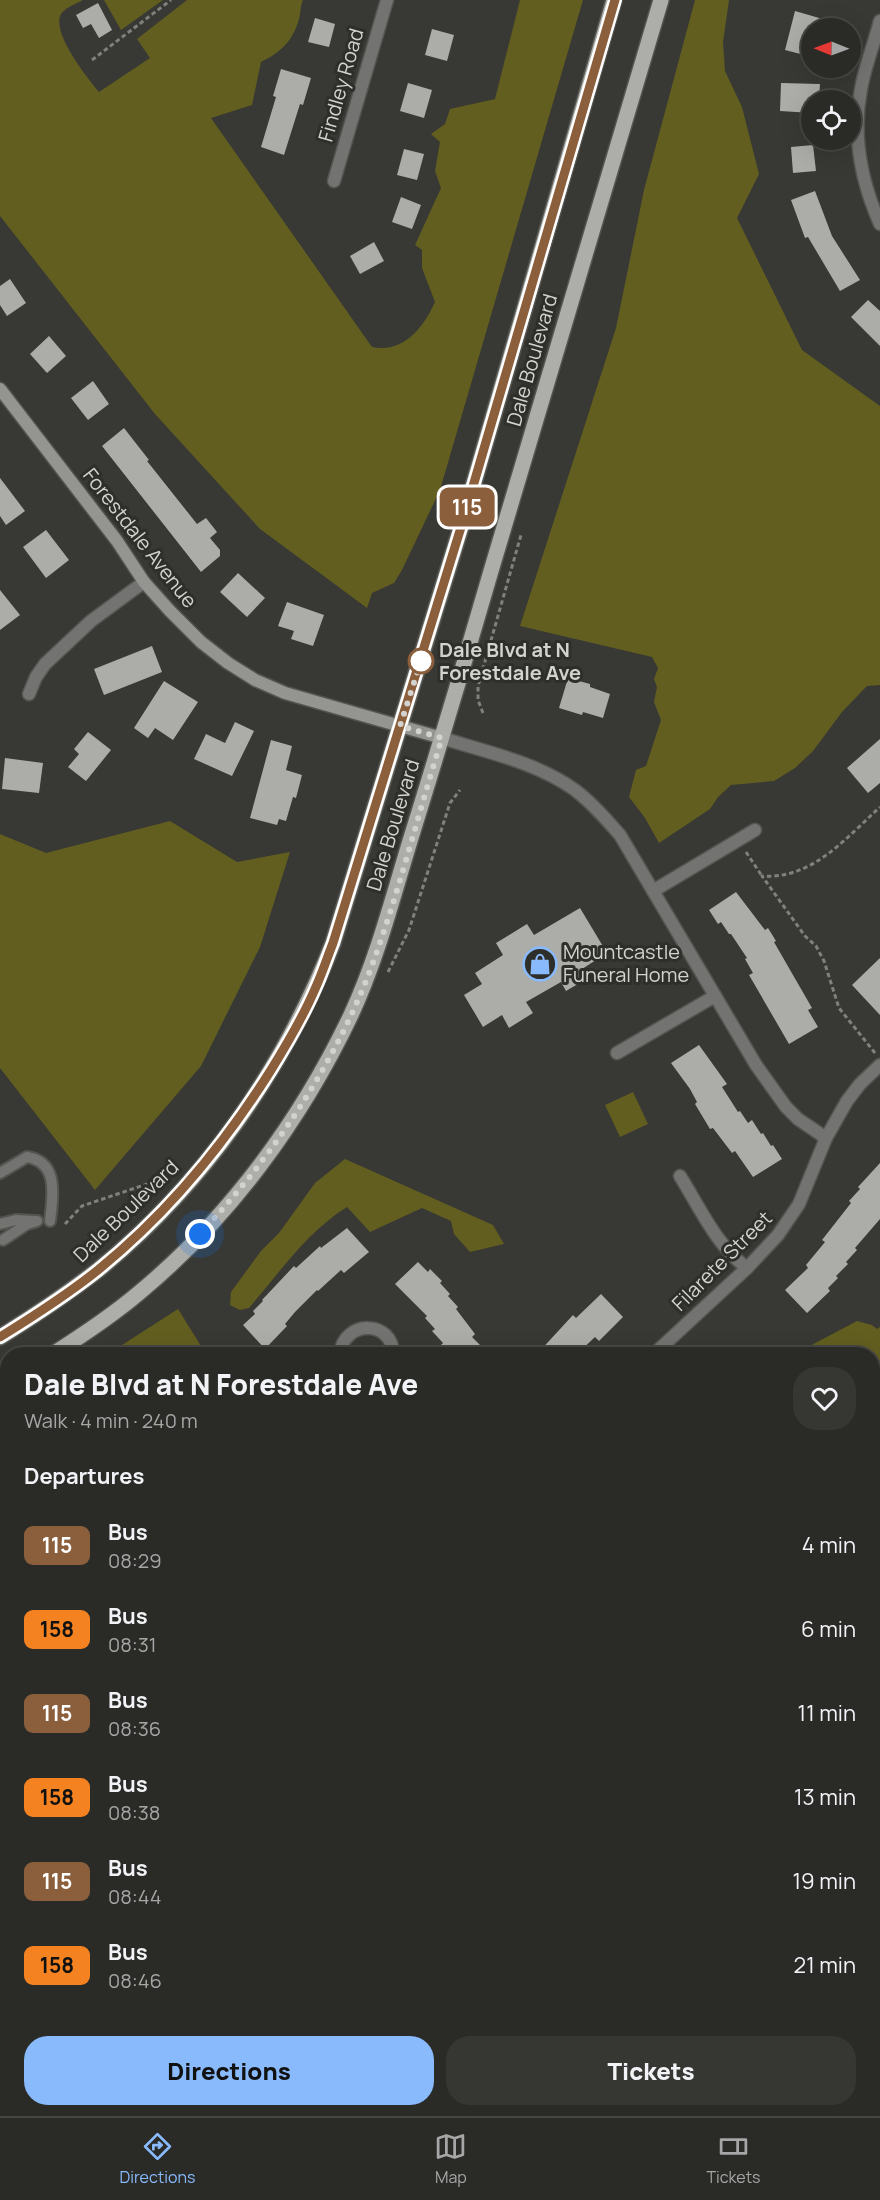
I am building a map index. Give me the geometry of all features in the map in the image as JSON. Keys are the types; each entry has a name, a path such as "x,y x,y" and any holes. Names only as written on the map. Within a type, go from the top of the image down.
{"main road":[{"name":"Dale Boulevard","path":"0,1337 53,1303 99,1269 183,1190 256,1094 291,1036 315,990 330,952 462,524 615,0"},
{"name":"Dale Boulevard","path":"63,1347 140,1293 186,1250 229,1204 291,1122 352,1013 374,960 442,738 661,0"}],"street":[{"name":"Findley Road","path":"334,181 387,0"},
{"path":"880,21 861,88 857,120 862,177 880,225"},
{"name":"Forestdale Avenue","path":"0,389 117,541 144,582 201,642 228,663 255,680 285,693 533,767 555,777 597,808 620,835 776,1094 798,1119 826,1138"},
{"path":"29,694 36,676 45,664 91,621 144,582"},
{"path":"653,891 755,830"},
{"path":"617,1053 715,996"},
{"name":"Filarete Street","path":"662,1347 747,1268 789,1221 799,1204 826,1138 847,1101 860,1084 880,1065"},
{"path":"680,1176 719,1241 747,1268"},
{"path":"341,1347 348,1336 362,1328 372,1328 381,1332 391,1342 392,1347"}],"lane":[{"path":"0,1173 27,1157 36,1158 44,1163 50,1171 52,1186 50,1221"},
{"path":"0,1224 16,1220 37,1221 27,1224 3,1240"}],"path":[{"path":"92,60 171,0"},
{"path":"762,876 781,876 804,869 845,839 880,807"},
{"path":"738,840 799,928 820,953 842,1013 880,1059"},
{"path":"65,1224 82,1206 153,1182"}],"shaded area":[{"path":"0,0 83,0 64,11 60,16 59,25 73,56 99,92 150,58 137,39 187,0 303,0 300,17 290,40 275,54 261,62 252,105 211,118 372,347 383,348 394,346 411,336 425,321 435,302 422,268 422,250 415,245 441,188 435,171 440,142 431,134 445,124 450,109 495,99 520,0 583,0 440,490 394,583 372,593 367,608 260,529 155,414 0,216"},
{"path":"104,0 163,0 121,30"},
{"path":"695,0 729,0 723,42 725,71 742,107 759,174 737,218 802,350 880,406 880,685 867,686 842,712 813,751 795,768 774,781 731,785 718,797 710,809 659,843 645,818 629,797 636,770 646,766 661,720 654,702 657,687 654,679 658,668 652,657 520,626 616,328 644,190"},
{"path":"170,821 237,862 290,852 260,947 201,1066 95,1190 0,1068 0,834 46,853"},
{"path":"633,1092 648,1124 620,1137 605,1105"},
{"path":"345,1159 493,1225 504,1244 470,1252 454,1234 451,1221 422,1208 370,1232 347,1207 306,1241 249,1308 240,1310 230,1305 231,1292 261,1251 279,1233 315,1183"},
{"path":"178,1309 202,1347 119,1347"},
{"path":"857,1321 872,1325 877,1329 880,1327 880,1347 808,1347"}],"building":[{"path":"98,3 112,30 99,38 91,24 83,28 76,15"},
{"path":"795,11 819,18 801,18 801,54 785,50"},
{"path":"315,18 335,24 329,47 308,42"},
{"path":"432,29 454,35 447,61 425,55"},
{"path":"281,69 311,78 284,155 261,147 276,97 273,96"},
{"path":"408,83 432,90 424,118 400,111"},
{"path":"781,83 820,84 820,90 801,90 801,112 780,111"},
{"path":"801,146 801,150 814,150 816,171 793,173 791,147"},
{"path":"404,149 424,154 417,180 397,175"},
{"path":"815,191 832,236 860,280 840,291 808,237 805,238 791,200"},
{"path":"401,197 421,205 412,229 392,222"},
{"path":"374,242 384,261 360,274 350,256"},
{"path":"10,279 26,303 7,316 0,305 0,286"},
{"path":"868,300 880,311 880,346 851,317"},
{"path":"49,336 66,356 47,373 30,354"},
{"path":"93,381 109,404 88,420 71,398"},
{"path":"124,428 197,524 206,518 217,532 210,538 220,550 220,556 201,572 102,446"},
{"path":"0,478 25,511 6,525 0,516"},
{"path":"46,530 69,560 46,578 23,547"},
{"path":"238,573 265,598 247,617 220,592"},
{"path":"0,590 20,615 0,630"},
{"path":"287,602 324,615 313,646 291,639 294,631 278,626"},
{"path":"152,646 162,672 104,695 94,669"},
{"path":"568,678 590,684 590,687 610,694 603,718 559,708"},
{"path":"164,681 198,702 173,740 155,728 148,738 134,728"},
{"path":"235,722 254,731 232,776 194,759 206,734 225,743"},
{"path":"88,732 111,750 86,781 68,767 79,754 74,749"},
{"path":"880,739 880,783 868,793 847,768"},
{"path":"271,740 292,746 286,770 302,775 296,798 293,797 286,821 279,819 277,825 250,818"},
{"path":"5,758 43,763 39,793 2,789"},
{"path":"736,892 765,930 768,928 812,1008 808,1010 818,1027 789,1044 749,975 753,973 745,959 747,958 731,934 721,922 718,924 709,910"},
{"name":"Mountcastle Funeral Home","path":"580,908 607,953 582,969 588,978 566,991 561,982 526,1002 533,1013 509,1028 502,1015 483,1027 464,995 482,984 475,973 503,955 496,943 527,924 534,935"},
{"path":"880,958 880,1015 852,985"},
{"path":"699,1045 727,1084 722,1087 738,1112 740,1111 748,1123 752,1120 782,1159 753,1177 735,1151 732,1153 713,1128 710,1129 695,1104 697,1102 690,1089 671,1063"},
{"path":"880,1163 880,1219 855,1248 857,1250 846,1262 848,1264 828,1288 830,1291 807,1313 785,1290 808,1268 806,1265 825,1242 822,1240 851,1203 849,1201 860,1189 858,1187"},
{"path":"347,1228 369,1252 344,1273 341,1270 317,1290 285,1324 287,1326 267,1347 263,1347 243,1325 255,1314 253,1311 262,1300 294,1266 296,1268 320,1246 321,1248"},
{"path":"418,1262 428,1272 430,1269 442,1281 440,1283 450,1294 448,1296 458,1307 456,1309 475,1334 472,1337 482,1347 443,1347 441,1345 443,1343 432,1331 435,1329 425,1318 427,1316 395,1284"},
{"path":"601,1294 623,1317 599,1341 595,1337 584,1347 543,1347 573,1315 576,1318"}],"bus line":[{"name":"115","path":"0,1337 53,1303 99,1269 183,1190 220,1145 256,1094 291,1036 315,990 333,943 462,524 615,0"}],"place":[{"name":"Dale Blvd at N Forestdale Ave","path":"421,661"},
{"name":"Mountcastle Funeral Home","path":"540,964"}],"route":[{"path":"200,1234 229,1204 291,1122 352,1013 374,960 442,738 400,726 421,661"}]}
